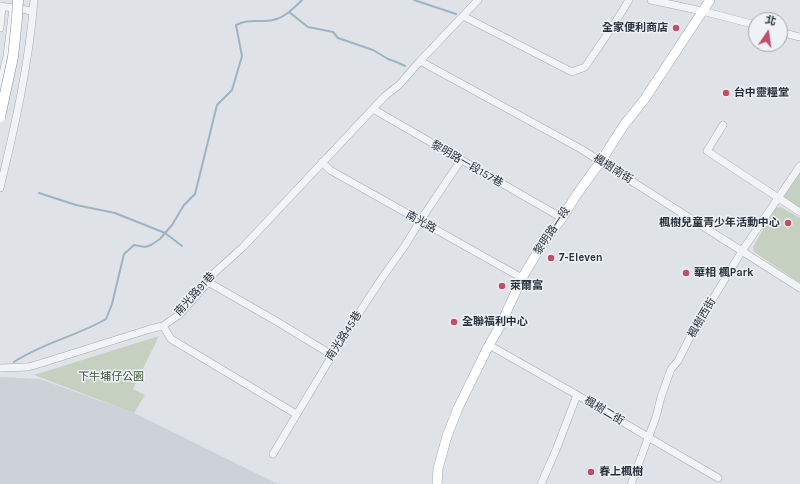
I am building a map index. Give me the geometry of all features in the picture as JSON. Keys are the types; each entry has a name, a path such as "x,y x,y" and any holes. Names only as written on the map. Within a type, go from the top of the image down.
{"highway":[{"path":"0,117 13,57 17,18 15,4"}],"main road":[{"name":"黎明路一段","path":"437,484 438,468 447,436 458,408 500,326 522,278 543,243 562,218 624,125 644,100 666,68 710,0"}],"street":[{"path":"0,188 18,108 34,0"},
{"name":"南光路91巷","path":"0,368 28,366 42,363 163,326 180,314 208,282 212,274 243,247 372,109 385,96 399,86 420,61 478,0"},
{"path":"463,16 572,72 585,67 614,26 629,0"},
{"path":"651,0 748,23"},
{"path":"0,28 1,6 15,4 33,10"},
{"path":"0,86 7,56 15,4"},
{"path":"788,34 800,37"},
{"name":"楓樹南街","path":"420,61 581,149 800,288"},
{"name":"黎明路一段157巷","path":"372,109 562,218"},
{"path":"723,125 707,151 800,212"},
{"name":"南光路","path":"325,160 330,170 522,278"},
{"name":"南光路45巷","path":"273,454 332,355 461,160"},
{"name":"楓樹西街","path":"631,484 656,417 671,369 678,361 691,335 742,251 800,166"},
{"path":"208,282 332,355"},
{"path":"163,326 170,339 296,414"},
{"name":"楓樹二街","path":"489,345 718,478"},
{"path":"541,484 577,395"}],"shaded area":[{"path":"0,377 40,379 134,413 278,484 0,484"}],"green space":[{"path":"800,168 800,208 783,196"},
{"path":"781,207 800,218 800,283 754,252 753,247 776,208"},
{"name":"下牛埔仔公園","path":"159,336 133,389 145,395 134,413 34,375"}],"waterway":[{"path":"14,362 25,355 106,319 112,304 124,254 134,245 145,247 160,239 172,225 184,205 195,194 217,105 232,90 242,56 236,25 250,21 268,21 277,19 289,12 302,0"},
{"path":"414,0 456,14"},
{"path":"289,12 308,27 333,32 338,38 373,50 388,59 405,66"},
{"path":"39,193 76,205 115,213 165,233 182,246"}],"place":[{"name":"全家便利商店","path":"676,28"},
{"name":"台中靈糧堂","path":"726,93"},
{"name":"楓樹兒童青少年活動中心","path":"788,223"},
{"name":"7-Eleven","path":"551,258"},
{"name":"華相 楓Park","path":"686,273"},
{"name":"萊爾富","path":"502,286"},
{"name":"全聯福利中心","path":"454,322"},
{"name":"春上楓樹","path":"591,472"}]}
